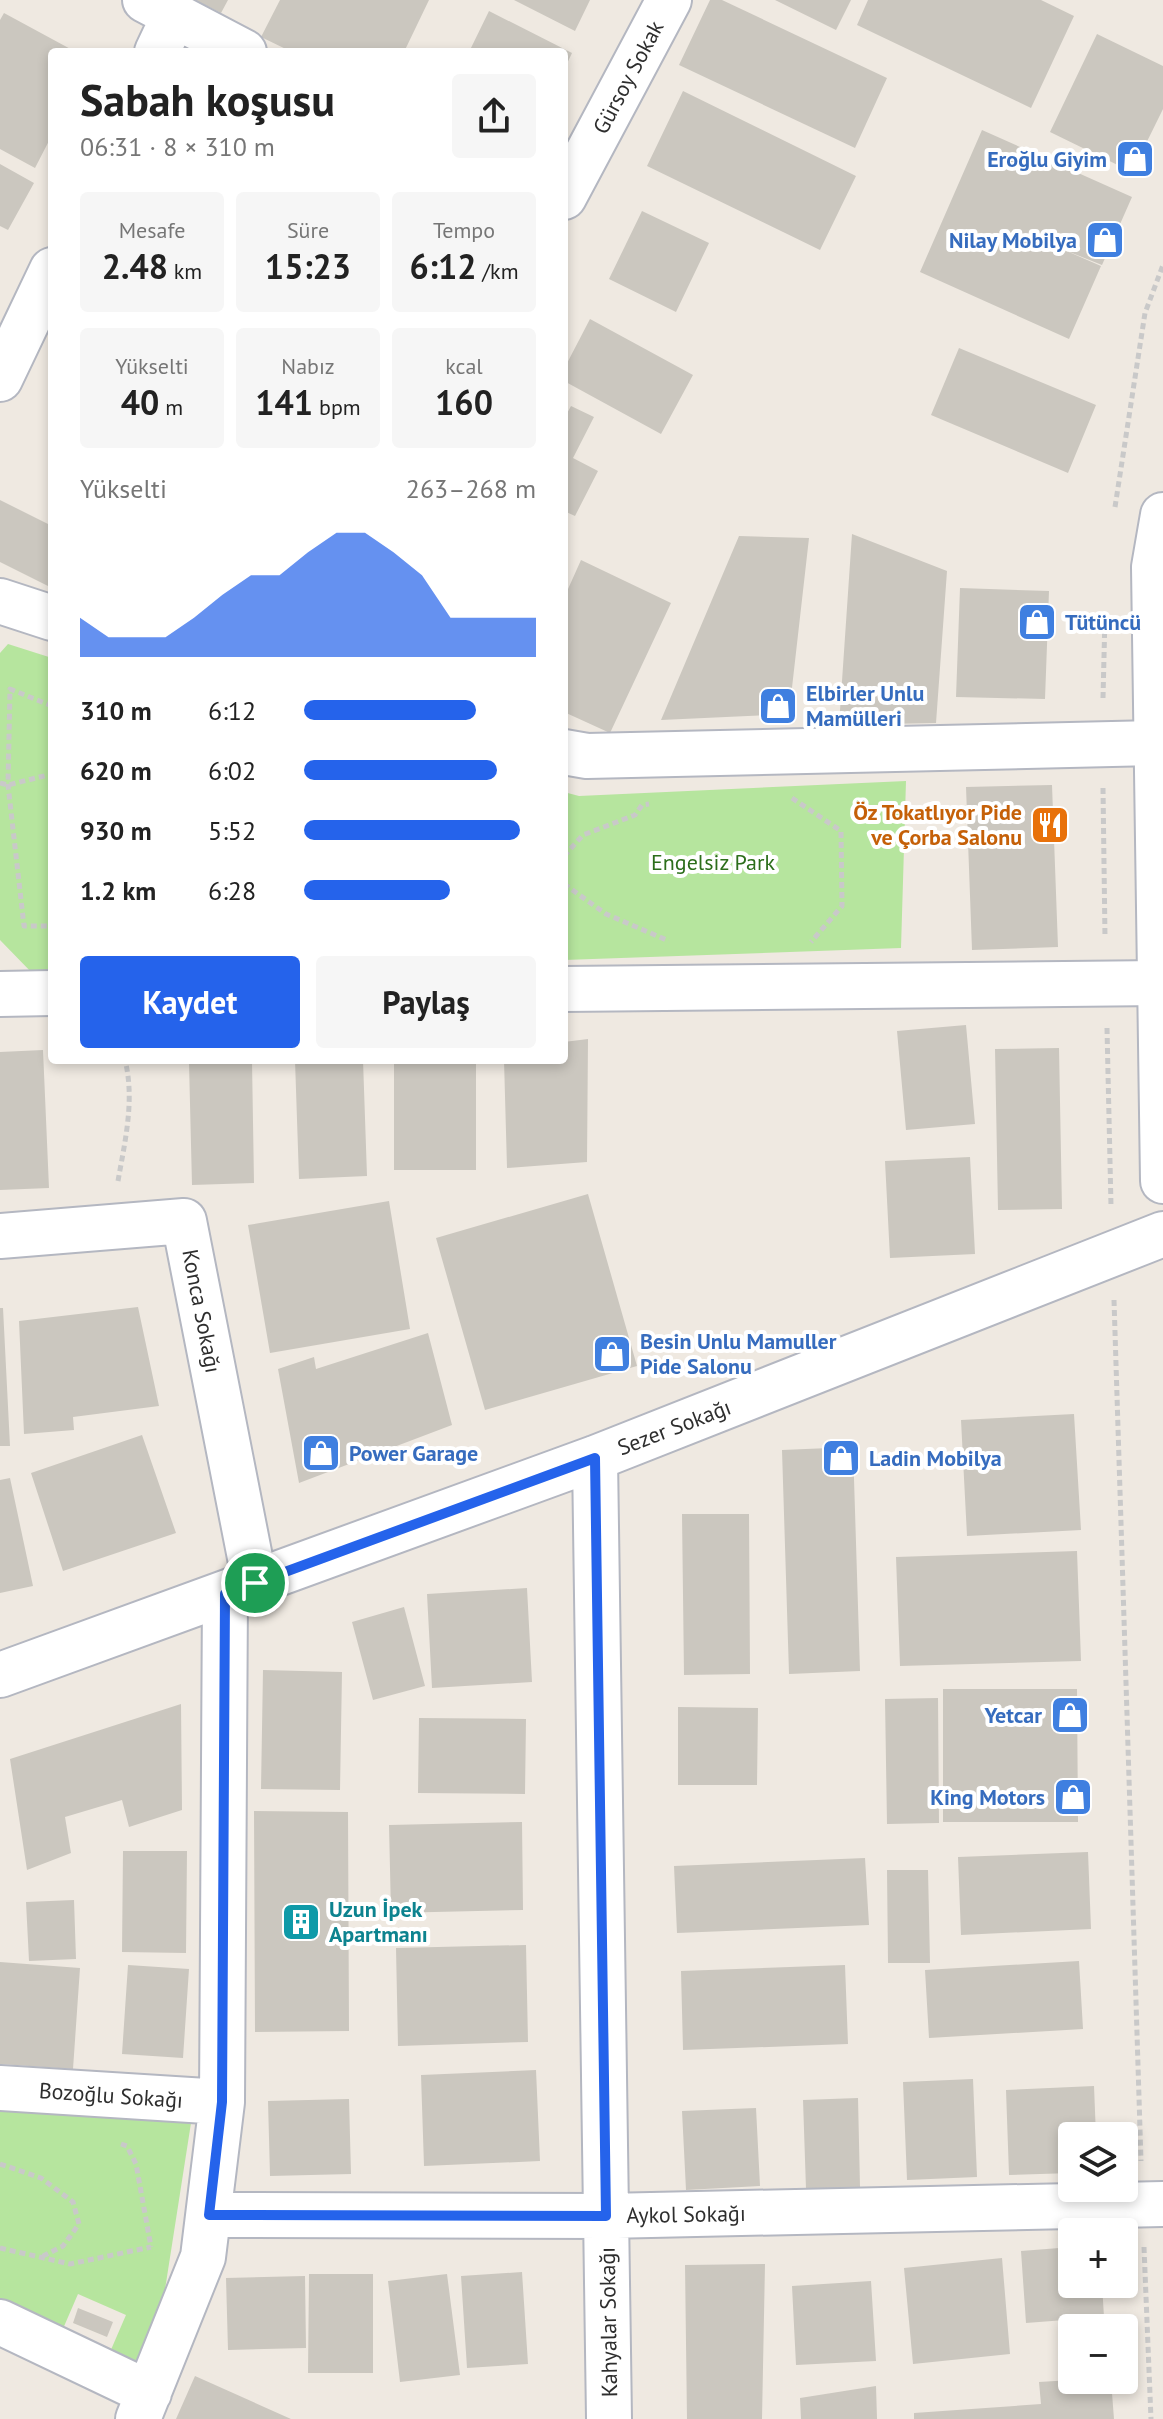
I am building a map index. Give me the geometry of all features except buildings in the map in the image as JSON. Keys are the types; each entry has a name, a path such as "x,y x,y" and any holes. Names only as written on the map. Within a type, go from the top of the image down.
{"street":[{"name":"Gürsoy Sokak","path":"568,189 669,0"},
{"path":"158,23 232,48"},
{"path":"0,379 48,278"},
{"path":"1163,515 1154,567 1163,1181"},
{"path":"0,601 48,617"},
{"path":"568,753 603,756 1155,743"},
{"path":"568,989 1161,983"},
{"path":"0,994 48,993"},
{"name":"Konca Sokağı","path":"0,1236 184,1221 240,1588"},
{"name":"Sezer Sokağı","path":"0,1675 595,1458 1163,1234"},
{"name":"Kahyalar Sokağı","path":"595,1458 609,2419"},
{"path":"0,2322 143,2406 203,2257 222,2102 240,1588"},
{"name":"Bozoğlu Sokağı","path":"0,2088 222,2102"},
{"name":"Aykol Sokağı","path":"209,2215 606,2216 1153,2204"}],"path":[{"path":"1114,509 1145,313 1163,265"},
{"path":"1106,602 1102,744 1112,1254 1153,2204 1151,2419"},
{"path":"48,704 10,689 8,785 24,926 48,926"},
{"path":"0,783 8,785 48,775"},
{"path":"780,791 841,831 842,906 808,945"},
{"path":"568,852 583,835 635,815 642,805 658,802"},
{"path":"568,887 606,914 680,945"},
{"path":"118,1227 114,1204 131,1083 126,1064"},
{"path":"113,2141 127,2146 136,2164 151,2247"},
{"path":"0,2164 41,2178 73,2202 79,2224 63,2246 40,2257"},
{"path":"0,2248 70,2264 151,2247 203,2257"}],"green space":[{"path":"8,644 48,657 48,974 34,975 0,940 0,653"},
{"name":"Engelsiz Park","path":"906,781 901,948 568,960 568,793 579,796"},
{"path":"0,2109 191,2123 161,2315 142,2366 110,2352 126,2315 78,2294 62,2331 0,2303"}],"place":[{"name":"Eroğlu Giyim","path":"1135,159"},
{"name":"Nilay Mobilya","path":"1105,240"},
{"name":"Tütüncü","path":"1037,622"},
{"name":"Elbirler Unlu Mamülleri","path":"778,706"},
{"name":"Öz Tokatlıyor Pide ve Çorba Salonu","path":"1050,825"},
{"name":"Besin Unlu Mamuller Pide Salonu","path":"612,1354"},
{"name":"Power Garage","path":"321,1453"},
{"name":"Ladin Mobilya","path":"841,1458"},
{"name":"Yetcar","path":"1070,1715"},
{"name":"King Motors","path":"1073,1797"},
{"name":"Uzun İpek Apartmanı","path":"301,1922"}],"route":[{"path":"595,1458 606,2216 209,2215 222,2102 225,1594 255,1583 595,1458"}]}
